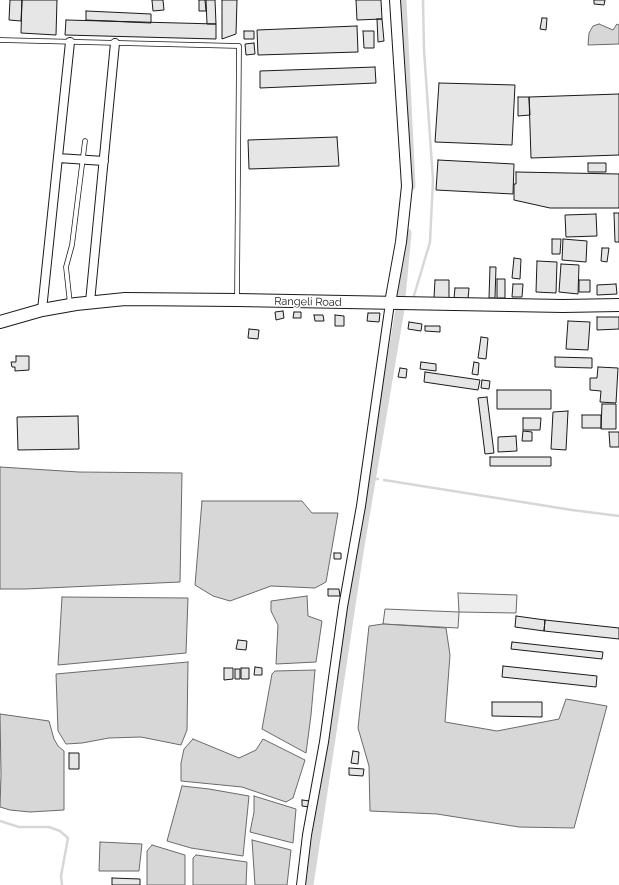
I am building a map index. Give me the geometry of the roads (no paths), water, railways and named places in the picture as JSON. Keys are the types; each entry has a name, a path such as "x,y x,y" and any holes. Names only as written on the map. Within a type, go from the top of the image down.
{"main road":[{"name":"Rangeli Road","path":"0,322 42,310 90,302 125,299 398,304 564,306 619,305"}],"street":[{"path":"301,885 307,835 324,742 343,607 360,506 398,304 401,242 407,186 395,0"},
{"path":"42,310 70,42"},
{"path":"90,302 115,43"},
{"path":"58,158 104,161"}],"lane":[{"path":"0,40 239,46 237,300"},
{"path":"70,305 66,267 72,245 85,141"}],"waterway":[{"path":"402,0 411,186"},
{"path":"413,299 430,242 433,180 424,50 423,0"},
{"path":"309,885 359,552 400,309 407,233"},
{"path":"372,479 378,479"},
{"path":"384,480 619,516"},
{"path":"0,821 19,827 49,827 60,831 68,838 61,876 62,885"}]}
